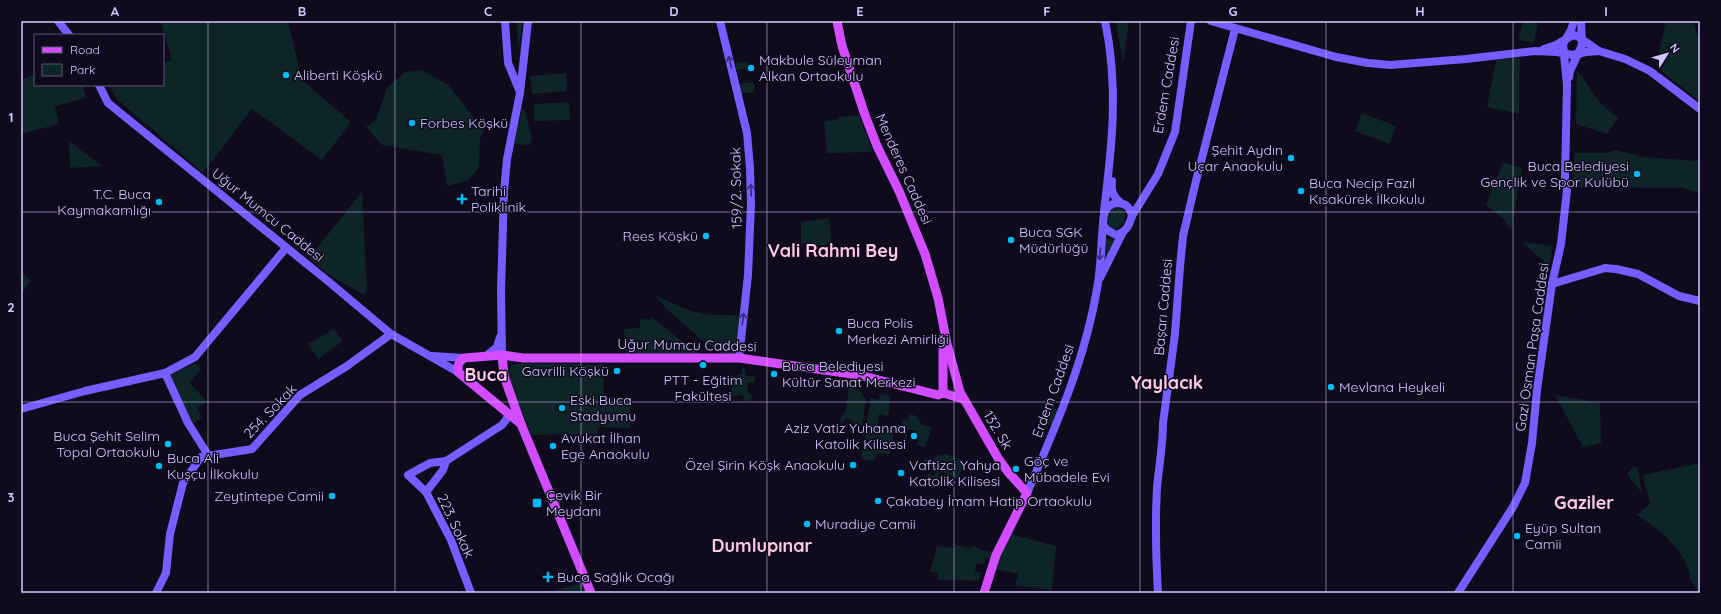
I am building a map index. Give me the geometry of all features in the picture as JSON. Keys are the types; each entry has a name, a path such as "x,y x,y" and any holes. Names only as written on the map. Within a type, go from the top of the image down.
{"main road":[{"path":"59,21 67,34"},
{"path":"505,21 508,63 520,93"},
{"path":"528,21 520,93 507,159 504,192 502,332 504,376 520,424 591,593"},
{"name":"159/2. Sokak","path":"720,21 747,132 750,168 751,204 748,275 739,358"},
{"name":"Menderes Caddesi","path":"837,21 846,61 865,115 877,146 899,191 925,254 938,298 943,328 955,376"},
{"path":"1105,21 1113,70 1114,122 1103,225 1112,233 1116,234 1123,232 1130,224 1132,216 1129,208 1117,199 1112,189 1118,122 1119,91 1110,21"},
{"name":"Erdem Caddesi","path":"1132,216 1139,207 1143,196 1158,174 1175,132 1191,21"},
{"path":"1211,21 1336,57 1368,63 1390,65 1466,59 1535,51 1556,45 1575,35 1599,51 1625,59 1650,71 1700,109"},
{"path":"1221,21 1235,29"},
{"path":"1567,85 1565,53 1563,48 1565,39 1571,30 1574,21"},
{"path":"1567,85 1570,71 1581,50 1581,21"},
{"name":"Başarı Caddesi","path":"1158,593 1155,532 1158,486 1163,423 1176,334 1180,267 1184,236 1195,185 1235,29"},
{"path":"1535,51 1565,53 1572,55 1599,51"},
{"name":"Gazi Osman Paşa Caddesi","path":"1458,593 1514,506 1525,482 1532,443 1537,390 1552,284 1561,244 1567,190 1567,85"},
{"name":"Uğur Mumcu Caddesi","path":"100,86 108,103 391,334 458,372 520,424"},
{"path":"1104,211 1111,204 1124,204 1143,196"},
{"name":"Erdem Caddesi","path":"984,593 996,555 1027,493 1072,386 1086,339 1098,282 1103,225"},
{"name":"Erdem Caddesi","path":"1098,282 1123,232"},
{"path":"21,409 85,391 166,373 195,357 286,248"},
{"path":"1552,284 1605,268 1616,269 1638,274 1679,296 1700,301"},
{"name":"Menderes Caddesi","path":"943,328 943,393"},
{"path":"486,356 497,347 502,332"},
{"name":"254. Sokak","path":"208,455 252,449 300,395 347,366 391,334"},
{"name":"Uğur Mumcu Caddesi","path":"429,356 464,358 502,355 523,358 739,358 859,375 938,395 943,393 959,396"},
{"path":"458,372 458,365 464,358"},
{"path":"504,376 508,365 523,358"},
{"path":"156,593 166,573 170,534 183,483 200,457 208,455 188,423 166,373"},
{"path":"944,378 949,374 955,376"},
{"name":"132. Sk","path":"955,376 959,396 998,458 1008,472 1027,493"},
{"path":"495,402 505,402 509,398 510,394"},
{"path":"21,405 38,404"},
{"path":"426,492 443,470 446,460 502,425 509,414"},
{"path":"502,425 513,423 520,424"},
{"name":"223. Sokak","path":"446,460 430,463 408,475 426,492 451,540 471,593"}],"green space":[{"path":"288,21 302,80 351,122 322,160 252,109 203,173 118,100 109,86 164,86 164,63 172,60 161,22"},
{"path":"517,21 523,21 518,54"},
{"path":"1116,21 1129,21 1123,64"},
{"path":"1523,21 1538,21 1534,43 1519,40"},
{"path":"1666,21 1694,21 1700,43 1700,102 1656,65"},
{"path":"1520,57 1519,114 1487,107 1496,60"},
{"path":"747,61 748,68 736,70 735,63"},
{"path":"422,70 448,85 484,130 480,139 479,167 469,180 447,186 442,155 382,145 366,127 376,120 387,88 405,72"},
{"path":"1577,70 1601,104 1618,118 1607,134 1576,124"},
{"path":"566,73 567,91 532,94 530,76"},
{"path":"34,75 34,86 83,86 86,98 55,106 59,124 21,134 21,79"},
{"path":"754,82 755,92 739,94 738,84"},
{"path":"569,102 570,120 534,121 534,104"},
{"path":"523,106 532,137 530,145 514,144"},
{"path":"1362,113 1396,126 1389,144 1355,131"},
{"path":"859,115 873,152 827,153 824,121 838,119 838,117"},
{"path":"69,141 102,166 70,168"},
{"name":"Buca Belediyesi Gençlik ve Spor Kulübü","path":"1616,150 1644,157 1700,161 1700,195 1696,192 1683,188 1573,187 1574,153 1606,153"},
{"path":"1503,162 1522,168 1511,230 1504,219 1486,205"},
{"path":"362,192 367,291 364,295 326,273 309,258"},
{"path":"1116,208 1123,209 1125,212 1125,219 1119,227 1112,229 1108,224 1108,216 1112,210"},
{"path":"829,218 832,246 801,243 801,222"},
{"path":"1104,238 1118,240 1103,268"},
{"path":"1522,242 1553,246 1549,266"},
{"path":"21,272 31,280 21,295"},
{"path":"654,295 694,312 741,316 737,356 721,354 670,312"},
{"path":"651,316 676,337 699,353 695,355 626,354 624,329 640,328 640,319 651,320"},
{"path":"334,329 343,341 318,359 308,344"},
{"path":"195,363 201,369 190,383 207,402 197,408 202,418 193,423 170,376"},
{"name":"Eski Buca Stadyumu","path":"526,363 604,365 603,396 631,399 630,428 598,427 598,434 531,435 507,374 510,366"},
{"path":"742,367 745,369 746,376 755,376 754,382 747,383 748,394 752,394 751,401 744,401 743,395 732,396 731,376 742,374"},
{"path":"850,377 858,378 856,390 862,392 861,396 866,398 862,426 853,425 853,421 845,418 843,423 840,423 841,416 846,411"},
{"path":"880,394 891,396 888,416 879,414 877,429 886,431 886,428 895,429 889,454 876,454 875,461 861,459 871,398 879,400"},
{"path":"1555,395 1600,403 1601,443 1583,447"},
{"path":"1047,406 1060,411 1054,427 1041,423"},
{"path":"910,414 921,420 920,424 932,428 925,447 917,445 920,437 918,432 908,429 905,443 903,443 905,435 899,432 903,419 908,420"},
{"path":"944,453 964,461 958,478 941,472 938,479 927,476 928,473 934,476 936,470 930,467 929,469 922,466 925,457 934,460 937,454 943,456"},
{"path":"1700,463 1699,593 1689,577 1690,573 1678,550 1661,533 1637,515 1650,504 1643,475"},
{"path":"1634,466 1638,468 1642,493 1627,474"},
{"path":"1010,534 1056,546 1052,590 1015,585 1018,574 993,569"},
{"path":"955,545 969,548 975,546 981,550 992,552 992,559 986,557 984,564 977,563 975,572 981,573 978,581 937,579 938,573 930,572 937,546 954,548"},
{"path":"582,583 586,593 544,593"}],"place":[{"name":"Makbule Süleyman Alkan Ortaokulu","path":"751,68"},
{"name":"Aliberti Köşkü","path":"286,75"},
{"name":"Forbes Köşkü","path":"412,123"},
{"name":"Şehit Aydın Uçar Anaokulu","path":"1291,158"},
{"name":"Buca Belediyesi Gençlik ve Spor Kulübü","path":"1637,174"},
{"name":"Buca Necip Fazıl Kısakürek İlkokulu","path":"1301,191"},
{"name":"Tarihi Poliklinik","path":"462,199"},
{"name":"T.C. Buca Kaymakamlığı","path":"159,202"},
{"name":"Rees Köşkü","path":"706,236"},
{"name":"Buca SGK Müdürlüğü","path":"1011,240"},
{"name":"Buca Polis Merkezi Amirliği","path":"839,331"},
{"name":"PTT - Eğitim Fakültesi","path":"703,365"},
{"name":"Gavrilli Köşkü","path":"617,371"},
{"name":"Buca Belediyesi Kültür Sanat Merkezi","path":"774,374"},
{"name":"Mevlana Heykeli","path":"1331,387"},
{"name":"Eski Buca Stadyumu","path":"562,408"},
{"name":"Aziz Vatiz Yuhanna Katolik Kilisesi","path":"914,436"},
{"name":"Buca Şehit Selim Topal Ortaokulu","path":"168,444"},
{"name":"Avukat İlhan Ege Anaokulu","path":"553,446"},
{"name":"Özel Şirin Köşk Anaokulu","path":"853,465"},
{"name":"Buca Ali Kuşçu İlkokulu","path":"159,466"},
{"name":"Göç ve Mübadele Evi","path":"1016,469"},
{"name":"Vaftizci Yahya Katolik Kilisesi","path":"901,473"},
{"name":"Zeytintepe Camii","path":"332,496"},
{"name":"Çakabey İmam Hatip Ortaokulu","path":"878,501"},
{"name":"Çevik Bir Meydanı","path":"537,503"},
{"name":"Muradiye Camii","path":"807,524"},
{"name":"Eyüp Sultan Camii","path":"1517,536"},
{"name":"Buca Sağlık Ocağı","path":"548,577"}],"district":[{"name":"Vali Rahmi Bey","path":"833,250"},
{"name":"Buca","path":"486,374"},
{"name":"Yaylacık","path":"1167,382"},
{"name":"Gaziler","path":"1584,502"},
{"name":"Dumlupınar","path":"762,545"}]}
